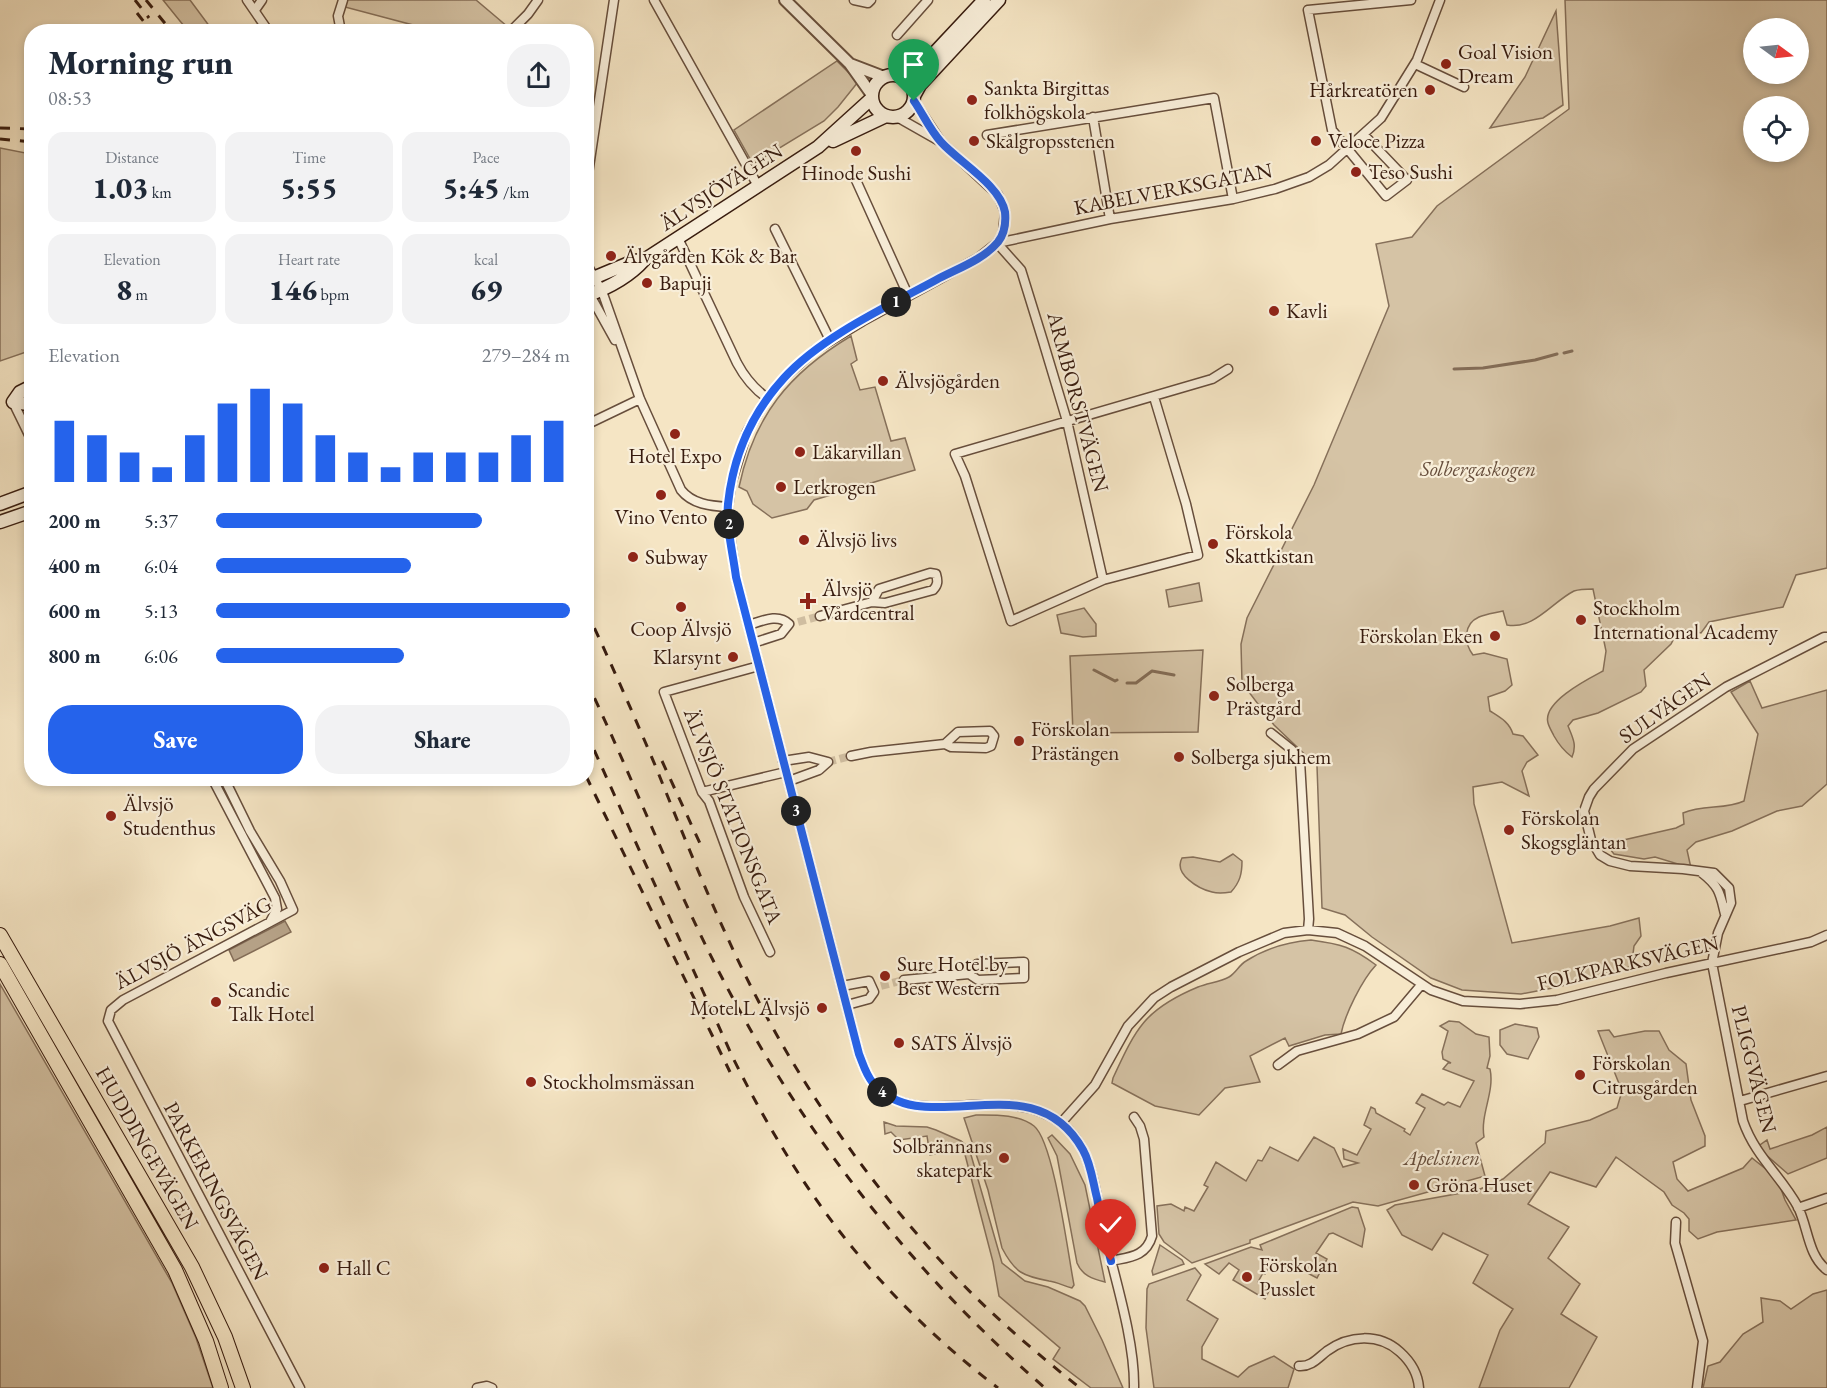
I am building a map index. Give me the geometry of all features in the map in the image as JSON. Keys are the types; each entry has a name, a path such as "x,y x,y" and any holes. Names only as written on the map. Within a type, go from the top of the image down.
{"main road":[{"path":"984,0 925,63 898,76 884,77 874,87 872,97 876,109 891,116 907,111 920,85 999,0"},
{"path":"898,76 910,84 914,98"},
{"name":"ÄLVSJÖVÄGEN","path":"594,285 634,261 644,260 818,147 872,97"},
{"name":"ÄLVSJÖVÄGEN","path":"818,147 891,116"},
{"path":"24,392 17,397 24,401"},
{"path":"0,504 24,495"},
{"path":"0,522 24,514"},
{"name":"HUDDINGEVÄGEN","path":"0,935 192,1268 225,1337 243,1388"},
{"name":"HUDDINGEVÄGEN","path":"0,964 175,1270 206,1341 221,1388"}],"street":[{"path":"248,0 264,24"},
{"path":"255,10 262,0"},
{"path":"340,24 343,0"},
{"path":"518,24 538,0"},
{"path":"594,134 614,0"},
{"path":"654,0 758,186"},
{"path":"785,0 850,64 872,97"},
{"path":"854,0 863,4 871,0"},
{"path":"897,35 927,0"},
{"path":"1364,135 1407,180 1386,196 1332,130 1308,10 1411,0"},
{"name":"KABELVERKSGATAN","path":"997,243 1110,219 1233,199 1275,189 1308,177 1329,165 1348,150 1381,118 1415,64 1440,0"},
{"path":"850,64 884,77"},
{"path":"1415,64 1464,87"},
{"path":"914,98 941,142"},
{"path":"987,135 1214,98 1233,199"},
{"path":"891,116 941,142 998,195 1005,212 1005,227 997,243 978,258 830,340 800,363 767,398 743,443 731,484 728,507 729,529 736,577 859,1054 867,1074 872,1083 893,1100 915,1106 1008,1104 1027,1108 1061,1123 1069,1130 1084,1152 1132,1355 1134,1388"},
{"path":"1094,117 1110,219"},
{"path":"855,178 908,295"},
{"path":"775,229 830,340"},
{"path":"678,238 746,380 767,398"},
{"name":"ARMBORSTVÄGEN","path":"997,243 1021,270 1067,421 1103,580"},
{"path":"594,293 624,356 640,399 681,490 686,497 710,506 728,507"},
{"path":"594,293 624,356"},
{"path":"1154,397 1186,504 1198,555 1103,580 1011,621 965,476 955,454 1212,379 1228,369"},
{"path":"17,397 24,418"},
{"path":"594,421 640,399"},
{"path":"820,616 872,602 885,603 933,590 937,586 936,574 930,573 879,589 872,602"},
{"path":"749,625 777,618 794,622 781,634 753,643"},
{"name":"SULVÄGEN","path":"1712,963 1713,948 1725,914 1722,895 1713,881 1699,871 1630,866 1610,861 1600,855 1590,840 1585,820 1584,811 1588,797 1633,749 1678,718 1754,671 1826,634"},
{"name":"ÄLVSJÖ STATIONSGATA","path":"759,666 664,692 702,792 709,801 744,897 770,952"},
{"path":"851,756 945,744 951,747 986,748 991,746 994,736 990,731 958,732 945,744"},
{"path":"1272,733 1292,749 1300,761 1308,930"},
{"path":"702,792 819,770 828,762 809,757 783,761"},
{"path":"216,786 275,898 277,909 270,922"},
{"name":"ÄLVSJÖ ÄNGSVÄG","path":"111,1010 123,1000 293,910 280,881 228,786"},
{"name":"FOLKPARKSVÄGEN","path":"1061,1123 1095,1085 1128,1026 1154,998 1171,987 1266,939 1284,933 1308,930 1337,933 1351,938 1421,985 1463,1001 1483,1004 1544,1003 1811,942 1827,935"},
{"path":"904,980 969,974 978,980 1024,978 1024,962 977,964 969,974"},
{"name":"PLIGGVÄGEN","path":"1712,963 1749,1138 1798,1208 1817,1260 1827,1270"},
{"path":"842,986 869,981 877,987 869,999 847,1005"},
{"path":"1278,1065 1297,1051 1358,1034 1394,1017 1421,985"},
{"name":"PARKERINGSVÄGEN","path":"111,1010 108,1015 110,1028 300,1388"},
{"path":"1740,1101 1827,1076"},
{"path":"1111,1261 1139,1255 1150,1245 1152,1236 1144,1139 1134,1117"},
{"path":"1798,1208 1827,1198"},
{"path":"1676,1222 1675,1243 1703,1341 1697,1388"},
{"path":"1299,1366 1312,1364 1336,1345 1348,1340 1368,1338 1390,1344 1405,1357 1415,1373 1419,1388"},
{"path":"477,1388 487,1386 492,1388"}],"green space":[{"path":"163,0 190,0 208,24 182,24"},
{"path":"347,0 476,0 504,24 409,24 345,7"},
{"name":"Solbergaskogen","path":"1565,0 1827,0 1827,568 1796,575 1783,607 1709,622 1701,633 1687,630 1677,633 1671,644 1644,670 1646,686 1641,692 1598,713 1573,720 1568,726 1574,745 1572,757 1554,736 1548,723 1548,715 1559,699 1603,671 1606,651 1593,589 1574,591 1526,623 1507,625 1503,611 1479,617 1470,624 1467,640 1473,655 1484,653 1507,659 1512,685 1505,691 1488,697 1490,711 1507,723 1513,734 1523,736 1538,755 1527,762 1522,771 1529,796 1502,782 1473,787 1474,804 1512,943 1610,926 1639,918 1641,936 1634,946 1632,962 1637,965 1558,987 1521,994 1462,990 1431,978 1345,915 1322,908 1317,766 1274,725 1242,683 1241,644 1247,618 1314,485 1389,306 1376,244 1412,237 1437,206 1569,109"},
{"path":"1556,11 1563,105 1543,118 1490,128 1525,77"},
{"path":"837,61 858,82 838,107 824,121 753,164 734,130"},
{"path":"0,148 24,153 24,353 0,361"},
{"path":"851,336 857,360 851,364 860,390 875,387 891,441 905,438 915,470 814,500 807,509 772,518 753,504 747,491 739,487 754,439 777,399 792,381 809,365"},
{"path":"1199,583 1202,601 1169,607 1166,590"},
{"path":"1084,608 1096,624 1096,636 1083,637 1061,633 1057,615"},
{"path":"1203,650 1198,732 1073,733 1070,656"},
{"path":"1750,681 1762,708 1827,690 1827,784 1802,806 1777,811 1732,831 1696,842 1687,850 1691,868 1655,857 1644,859 1614,854 1606,844 1676,828 1684,824 1683,813 1691,810 1744,801 1758,734 1731,692"},
{"path":"1233,854 1242,861 1242,866 1241,874 1231,892 1217,893 1201,888 1189,880 1181,870 1182,858 1193,857 1220,862"},
{"path":"1311,940 1346,947 1376,965 1355,998 1341,1034 1325,1035 1289,1046 1285,1038 1250,1056 1260,1082 1225,1088 1199,1115 1155,1106 1112,1083 1136,1033 1154,1012 1166,1003 1198,987 1229,977 1244,963 1269,949"},
{"path":"0,984 172,1283 196,1338 213,1388 0,1388"},
{"name":"Apelsinen","path":"1449,1021 1459,1022 1476,1034 1489,1037 1490,1056 1487,1068 1490,1069 1491,1086 1484,1120 1484,1137 1476,1143 1485,1176 1378,1206 1353,1202 1250,1240 1250,1243 1192,1263 1164,1242 1159,1234 1157,1206 1171,1204 1184,1211 1185,1207 1194,1211 1208,1187 1204,1185 1216,1162 1246,1181 1258,1160 1262,1161 1270,1147 1298,1161 1314,1137 1334,1148 1343,1167 1358,1163 1344,1159 1343,1149 1357,1155 1371,1129 1364,1125 1371,1107 1376,1113 1405,1129 1404,1131 1410,1135 1425,1108 1416,1103 1422,1094 1444,1105 1448,1102 1460,1107 1474,1081 1443,1069 1451,1063 1443,1059 1442,1052 1448,1031 1440,1026"},
{"path":"1515,1024 1537,1028 1539,1037 1528,1059 1507,1054 1500,1045 1500,1030"},
{"path":"1609,1030 1614,1037 1645,1031 1659,1031 1669,1050 1686,1064 1691,1100 1705,1136 1705,1146 1673,1162 1677,1179 1688,1191 1743,1168 1752,1158 1777,1178 1796,1220 1717,1232 1698,1239 1689,1231 1689,1219 1672,1205 1664,1192 1616,1157 1596,1187 1550,1172 1528,1204 1569,1227 1548,1258 1580,1284 1561,1314 1597,1337 1569,1388 1479,1388 1500,1330 1513,1309 1473,1283 1488,1255 1443,1233 1432,1250 1402,1235 1387,1210 1395,1205 1478,1190 1503,1179 1545,1143 1546,1131 1590,1120 1617,1108 1622,1091 1598,1031"},
{"path":"976,1115 1021,1119 1034,1126 1041,1136 1054,1175 1074,1285 1072,1288 1026,1275 1011,1263 1002,1248 988,1190 964,1118"},
{"path":"884,1122 896,1126 927,1127 961,1141 969,1148 1002,1263 1025,1281 1048,1287 1080,1301 1085,1306 1123,1388 1091,1388 1053,1359 1060,1348 999,1296 993,1262 963,1147 930,1155 927,1136 899,1140 891,1132 885,1134"},
{"path":"1827,1127 1827,1158 1788,1174 1757,1147 1767,1140 1770,1149 1812,1135"},
{"path":"1052,1135 1070,1154 1085,1185 1105,1282 1088,1276 1077,1263 1057,1156 1048,1138"},
{"path":"1352,1207 1358,1208 1365,1229 1362,1247 1333,1233 1329,1234 1316,1253 1327,1259 1317,1278 1290,1264 1286,1269 1275,1263 1271,1264 1258,1282 1270,1289 1265,1299 1233,1280 1239,1270 1229,1263 1219,1274 1205,1264 1251,1247 1262,1250 1260,1245"},
{"path":"1160,1245 1182,1260 1184,1264 1153,1275 1152,1271"},
{"path":"1195,1268 1201,1275 1187,1300 1218,1319 1202,1347 1202,1359 1238,1377 1249,1367 1274,1356 1294,1369 1288,1388 1154,1388 1146,1328 1147,1289 1149,1284"},
{"path":"1827,1290 1827,1388 1703,1388 1708,1366 1720,1362 1743,1334 1763,1322 1761,1298 1780,1301 1791,1309 1813,1294"}],"shaded area":[{"path":"285,921 291,932 234,961 229,950"}],"waterway":[{"path":"1564,353 1572,351"},
{"path":"1454,369 1483,368 1535,360 1557,354"},
{"path":"1094,670 1117,680"},
{"path":"1127,683 1136,683 1152,671 1174,675"}],"tunnel":[{"path":"798,622 820,616"},
{"path":"828,762 851,756"},
{"path":"881,986 904,980"}],"railway":[{"path":"135,0 149,18"},
{"path":"146,0 166,24"},
{"path":"137,13 146,24"},
{"path":"0,128 24,129"},
{"path":"0,139 24,141"},
{"path":"594,627 655,765 725,933 774,1030 812,1093 876,1184 948,1269 1012,1331 1080,1388"},
{"path":"594,698 719,973 772,1066 805,1117 877,1214 916,1260 957,1305 1045,1388"},
{"path":"594,750 733,1058 786,1154 815,1198 879,1279 955,1353 998,1388"},
{"path":"662,761 703,850"},
{"path":"591,786 730,1072"}],"place":[{"name":"Goal Vision Dream","path":"1446,64"},
{"name":"Hårkreatören","path":"1430,90"},
{"name":"Sankta Birgittas folkhögskola","path":"972,100"},
{"name":"Skålgropsstenen","path":"974,141"},
{"name":"Veloce Pizza","path":"1316,141"},
{"name":"Hinode Sushi","path":"856,151"},
{"name":"Teso Sushi","path":"1356,172"},
{"name":"Älvgården Kök & Bar","path":"611,256"},
{"name":"Bapuji","path":"647,283"},
{"name":"Kavli","path":"1274,311"},
{"name":"Älvsjögården","path":"883,381"},
{"name":"Hotel Expo","path":"675,434"},
{"name":"Läkarvillan","path":"800,452"},
{"name":"Lerkrogen","path":"781,487"},
{"name":"Vino Vento","path":"661,495"},
{"name":"Älvsjö livs","path":"804,540"},
{"name":"Förskola Skattkistan","path":"1213,544"},
{"name":"Subway","path":"633,557"},
{"name":"Älvsjö Vårdcentral","path":"808,601"},
{"name":"Coop Älvsjö","path":"681,607"},
{"name":"Stockholm International Academy","path":"1581,620"},
{"name":"Förskolan Eken","path":"1495,636"},
{"name":"Klarsynt","path":"733,657"},
{"name":"Solberga Prästgård","path":"1214,696"},
{"name":"Förskolan Prästängen","path":"1019,741"},
{"name":"Solberga sjukhem","path":"1179,757"},
{"name":"Älvsjö Studenthus","path":"111,816"},
{"name":"Förskolan Skogsgläntan","path":"1509,830"},
{"name":"Sure Hotel by Best Western","path":"885,976"},
{"name":"Scandic Talk Hotel","path":"216,1002"},
{"name":"Motel L Älvsjö","path":"822,1008"},
{"name":"SATS Älvsjö","path":"899,1043"},
{"name":"Förskolan Citrusgården","path":"1580,1075"},
{"name":"Stockholmsmässan","path":"531,1082"},
{"name":"Solbrännans skatepark","path":"1004,1158"},
{"name":"Gröna Huset","path":"1414,1185"},
{"name":"Hall C","path":"324,1268"},
{"name":"Förskolan Pusslet","path":"1247,1277"}],"route":[{"path":"914,101 941,142 998,195 1005,212 1003,234 997,243 978,258 908,295 815,350 785,377 767,398 747,432 731,484 728,507 729,529 736,577 859,1054 867,1074 872,1083 893,1100 903,1103 938,1107 1018,1105 1047,1115 1061,1123 1069,1130 1084,1152 1111,1261"}]}
